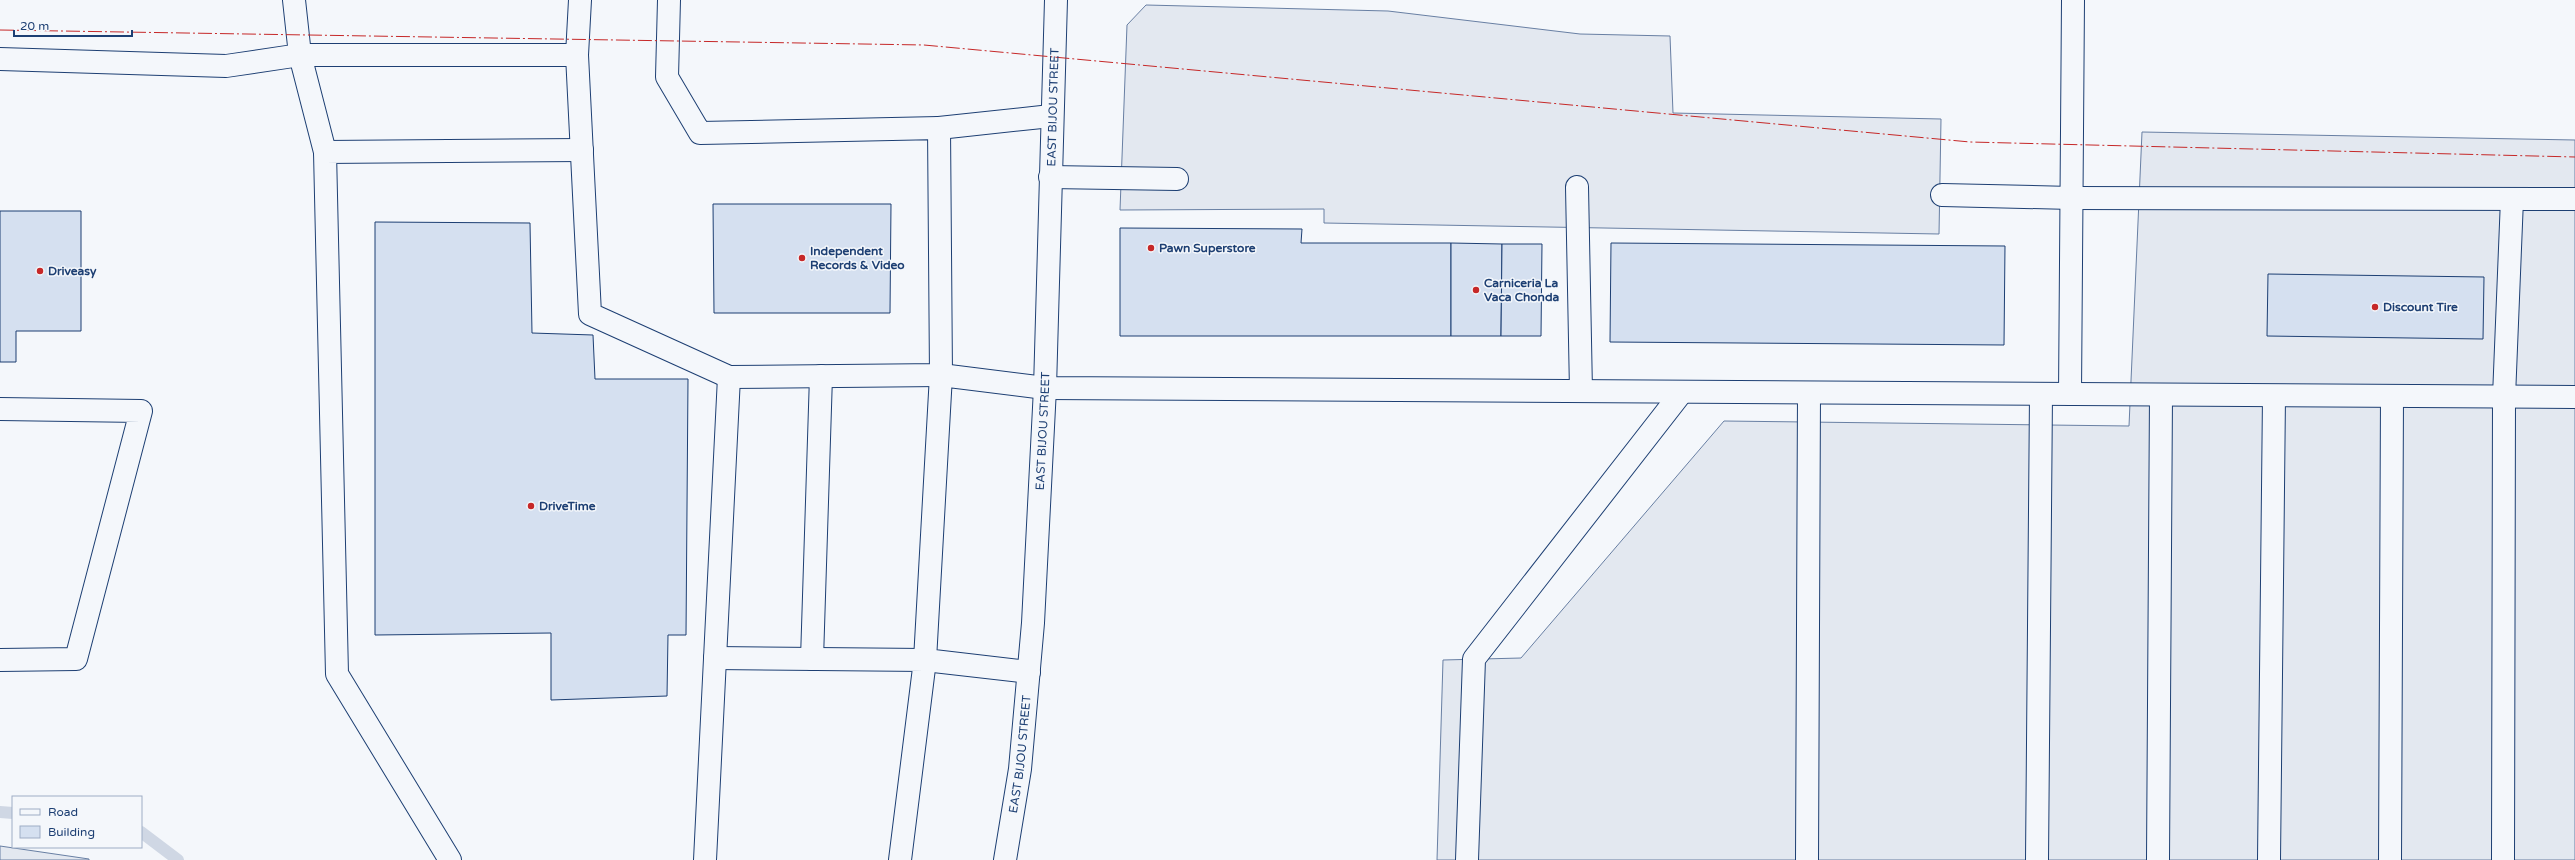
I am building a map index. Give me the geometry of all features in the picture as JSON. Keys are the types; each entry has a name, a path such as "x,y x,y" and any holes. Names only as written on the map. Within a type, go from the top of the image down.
{"street":[{"path":"294,0 300,55 325,152 336,674 450,860"},
{"path":"580,0 577,55 590,314 729,377 942,375 1045,388 2274,396 2575,396"},
{"path":"669,0 667,77 700,133 939,128 1051,116"},
{"name":"EAST BIJOU STREET","path":"1005,860 1020,769 1029,672 1045,388 1051,116 1056,0"},
{"path":"2070,394 2073,0"},
{"path":"0,60 226,66 300,55 577,55"},
{"path":"900,860 925,660 942,375 939,128"},
{"path":"325,152 582,150"},
{"path":"1050,177 1177,179"},
{"path":"1577,187 1581,391"},
{"path":"1942,195 2072,198 2575,199"},
{"path":"2503,860 2504,396 2512,199"},
{"path":"812,659 821,376"},
{"path":"705,860 729,377"},
{"path":"1468,860 1474,659 1682,392"},
{"path":"1807,860 1809,393"},
{"path":"2037,860 2041,394"},
{"path":"2158,860 2162,395"},
{"path":"2269,860 2274,396"},
{"path":"2390,860 2392,396"},
{"path":"0,409 141,411 76,659 0,660"},
{"path":"715,658 925,660 1029,672"}],"shaded area":[{"path":"1146,5 1388,11 1580,34 1670,36 1673,113 1941,119 1939,234 1324,223 1324,209 1120,210 1127,25"},
{"path":"2142,132 2575,140 2575,860 1437,860 1443,660 1521,658 1724,421 2129,426"},
{"path":"0,846 89,859 89,860 0,860"}],"building":[{"name":"Independent Records & Video","path":"713,204 891,204 890,313 714,313"},
{"name":"Driveasy","path":"0,211 81,211 81,331 16,331 16,362 0,362"},
{"name":"DriveTime","path":"375,222 530,223 532,333 593,335 595,379 688,379 686,635 668,635 667,696 551,700 551,633 375,635"},
{"path":"1120,228 1302,229 1301,243 1451,243 1451,336 1120,336"},
{"name":"Carniceria La Vaca Chonda","path":"1451,243 1502,244 1501,336 1451,336"},
{"path":"1611,243 2005,246 2004,345 1610,342"},
{"path":"1502,244 1542,244 1541,336 1501,336"},
{"name":"Discount Tire","path":"2268,274 2484,277 2483,339 2267,336"}],"waterway":[{"path":"0,812 12,813"},
{"path":"142,833 178,860"}],"power":[{"path":"0,30 924,45 1970,142 2575,157"}],"place":[{"name":"Pawn Superstore","path":"1151,248"},
{"name":"Independent Records & Video","path":"802,258"},
{"name":"Driveasy","path":"40,271"},
{"name":"Carniceria La Vaca Chonda","path":"1476,290"},
{"name":"Discount Tire","path":"2375,307"},
{"name":"DriveTime","path":"531,506"}]}
